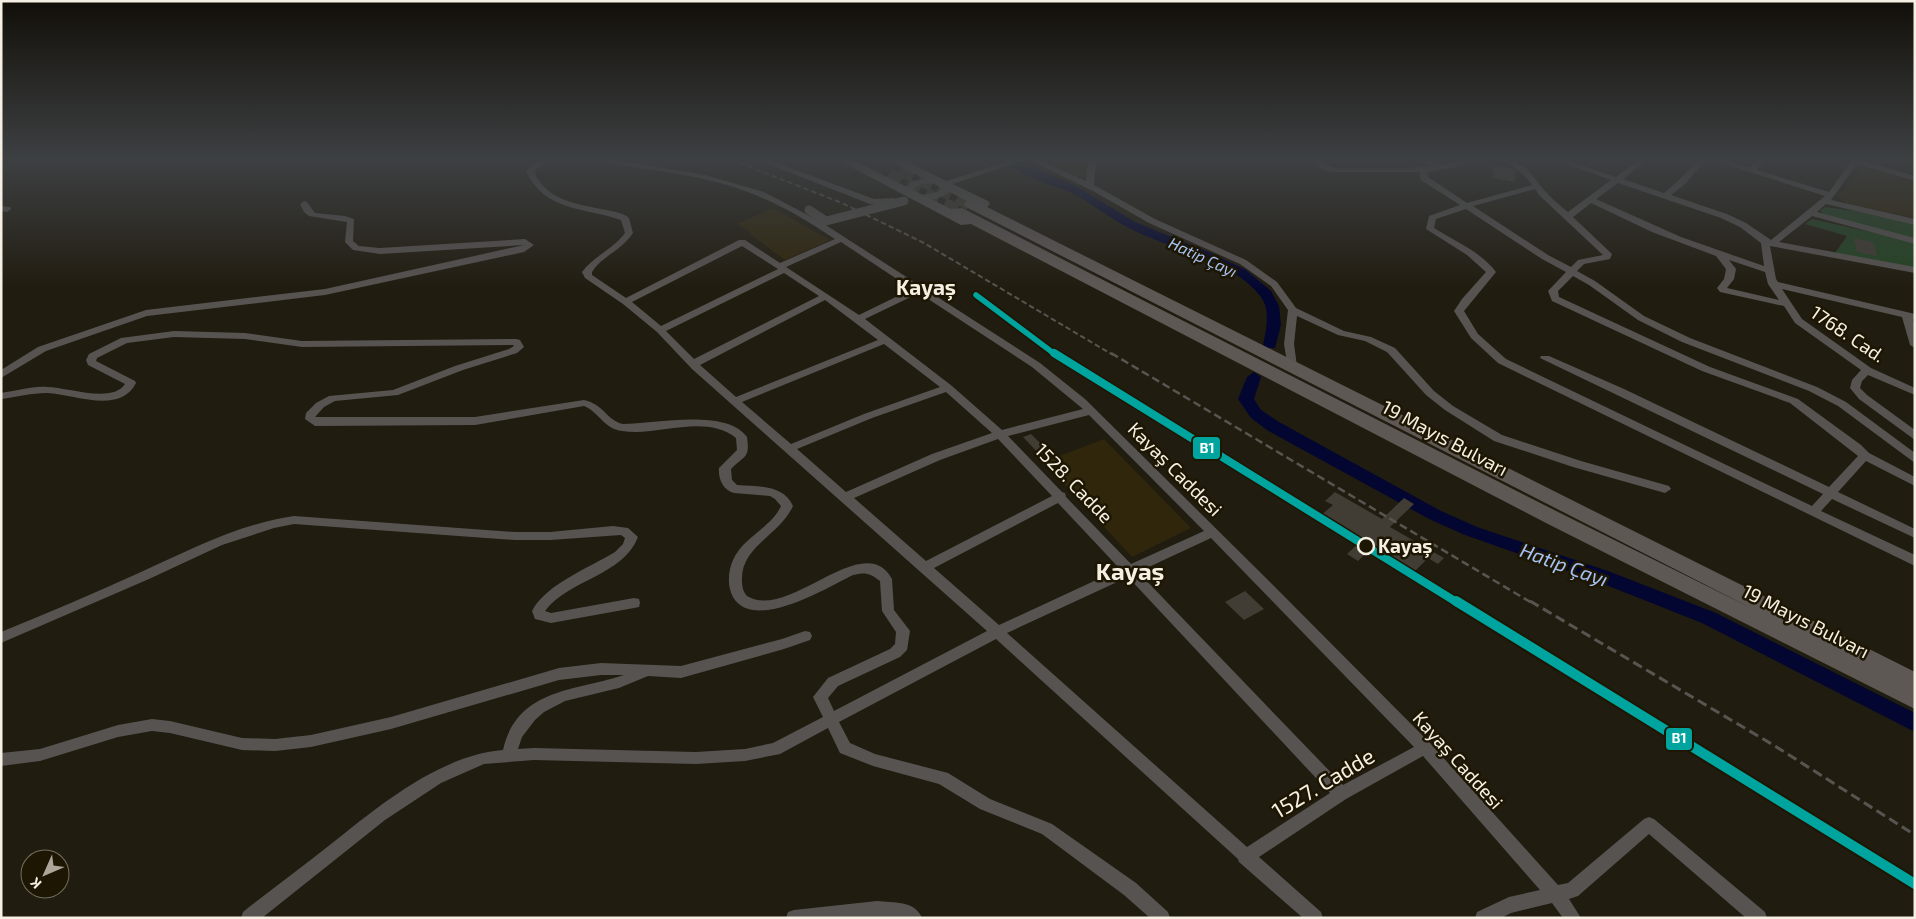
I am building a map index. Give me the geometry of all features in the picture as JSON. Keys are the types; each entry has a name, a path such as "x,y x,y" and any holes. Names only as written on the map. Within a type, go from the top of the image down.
{"highway":[{"path":"943,203 960,206"},
{"path":"957,203 960,206"},
{"name":"19 Mayıs Bulvarı","path":"960,206 1224,332 1915,682"},
{"name":"19 Mayıs Bulvarı","path":"960,206 1562,522 1915,700"},
{"path":"1838,643 1915,677"},
{"path":"1817,650 1915,707"}],"street":[{"path":"561,203 612,213 625,218 629,233 622,245 590,266 586,272 588,276 626,302 660,330 693,364 925,567 1315,918"},
{"name":"Kayaş Caddesi","path":"778,203 841,238 1036,364 1091,411 1425,748 1555,894 1573,918"},
{"path":"792,210 809,210 827,222 884,209 897,203"},
{"path":"1120,203 1152,221 1243,262 1274,284 1292,310 1341,333 1368,339 1391,350 1430,393 1449,408 1498,438 1558,458 1665,488"},
{"path":"1464,203 1518,240 1592,283 1642,318 1677,335 1820,393 1876,428 1915,459"},
{"path":"1480,203 1432,218 1430,229 1467,249 1485,263 1491,272 1477,290 1462,303 1459,311 1474,336 1502,361 1915,561"},
{"path":"1554,203 1608,254 1607,257 1580,262 1553,291 1555,299 1561,304 1706,369 1794,401 1865,456 1915,482"},
{"path":"1568,216 1587,203"},
{"path":"1597,203 1620,215 1720,255 1768,270"},
{"path":"1684,203 1743,225 1769,243 1915,270"},
{"path":"1769,243 1821,203"},
{"path":"1845,203 1915,222"},
{"path":"1,375 42,349 146,313 291,297 342,289 524,249 530,245 525,242 392,251 360,249 353,247 349,242 352,222 344,218 314,216 308,212 304,204"},
{"path":"1810,213 1915,241"},
{"path":"660,330 841,238"},
{"name":"1528. Cadde","path":"626,302 742,242 826,296 948,388 1000,434 1061,496 1341,794"},
{"name":"1768. Cad.","path":"1769,243 1768,270 1774,284 1798,321 1868,370 1915,392"},
{"path":"1720,255 1731,269 1729,279 1722,288 1723,290 1787,304"},
{"path":"1774,284 1911,316 1915,345"},
{"path":"858,319 920,289"},
{"path":"693,364 826,296"},
{"path":"1292,310 1289,344 1292,366"},
{"path":"1,396 44,390 96,396 117,395 128,389 131,383 92,363 93,356 125,340 168,334 245,336 302,344 456,340 516,342 519,347 513,352 447,372 400,391 383,395 333,398 315,408 310,415 310,419 315,422 475,421 579,403 593,405 599,410 606,421 622,428 699,423 728,427 740,437 743,447 741,454 725,468 725,477 729,486 734,490 778,494 784,500 786,506 782,516 754,540 740,559 735,578 737,591 742,598 757,604 783,602 861,568 878,571 886,579 888,612 903,631 903,642 895,653 833,682 824,690 820,697 846,748 873,760 943,778 985,804 1047,829 1130,889 1162,918"},
{"path":"735,401 886,340"},
{"path":"1545,358 1620,390 1915,534"},
{"path":"1868,370 1857,380 1855,388 1877,408 1915,436"},
{"path":"788,449 868,416 948,388"},
{"path":"845,497 936,457 1000,434 1091,411"},
{"path":"1814,511 1865,456"},
{"path":"925,567 1061,496"},
{"path":"1,638 113,590 229,536 267,524 294,520 515,536 550,536 607,530 624,531 632,537 628,546 604,565 552,595 538,611 540,615 551,618 634,603"},
{"path":"249,918 380,815 436,778 483,758 534,754 696,758 745,755 775,749 830,718 997,632 1212,532"},
{"path":"1,760 40,755 123,729 152,725 170,727 242,744 275,745 311,741 391,723 564,673 601,669 672,672 691,670 784,644 805,636"},
{"path":"509,756 510,742 514,734 535,711 570,693 623,682 635,678 645,671"},
{"name":"1527. Cadde","path":"1245,857 1341,794 1425,748"},
{"path":"1483,918 1509,905 1572,890 1649,824 1759,918"},
{"path":"794,918 877,909 910,913 914,918"}],"shaded area":[{"path":"1846,203 1915,203 1915,218"},
{"path":"773,208 830,240 785,260 737,224"},
{"path":"1104,439 1191,528 1132,557 1044,462"}],"green space":[{"path":"1825,207 1855,211 1915,224 1915,238 1826,216 1820,211"},
{"path":"1812,219 1915,242 1915,268 1835,253 1847,236 1805,224"}],"building":[{"path":"1854,238 1873,242 1877,256 1857,252"},
{"path":"1031,434 1051,454 1043,458 1023,437"},
{"path":"1335,492 1382,519 1404,498 1414,504 1390,527 1444,558 1438,564 1428,558 1411,575 1370,549 1358,561 1347,554 1359,543 1319,517 1333,505 1325,501"},
{"path":"1245,591 1264,609 1244,620 1225,602"}],"waterway":[{"name":"Hatip Çayı","path":"1098,203 1131,224 1225,264 1255,283 1270,300 1274,312 1274,325 1270,345"},
{"name":"Hatip Çayı","path":"1254,377 1246,399 1256,414 1273,426 1435,515 1471,531 1602,576 1709,618 1915,723"}],"tunnel":[{"path":"941,203 957,211"}],"railway":[{"path":"842,203 924,243 1113,355"},
{"path":"1111,353 1532,603"},
{"path":"1530,601 1775,746 1915,835"}],"transit line":[{"name":"B1","path":"976,295 1059,357 1915,884"}],"place":[{"name":"Kayaş","path":"1366,546"}],"district":[{"name":"Kayaş","path":"926,288"},
{"name":"Kayaş","path":"1130,572"}]}
